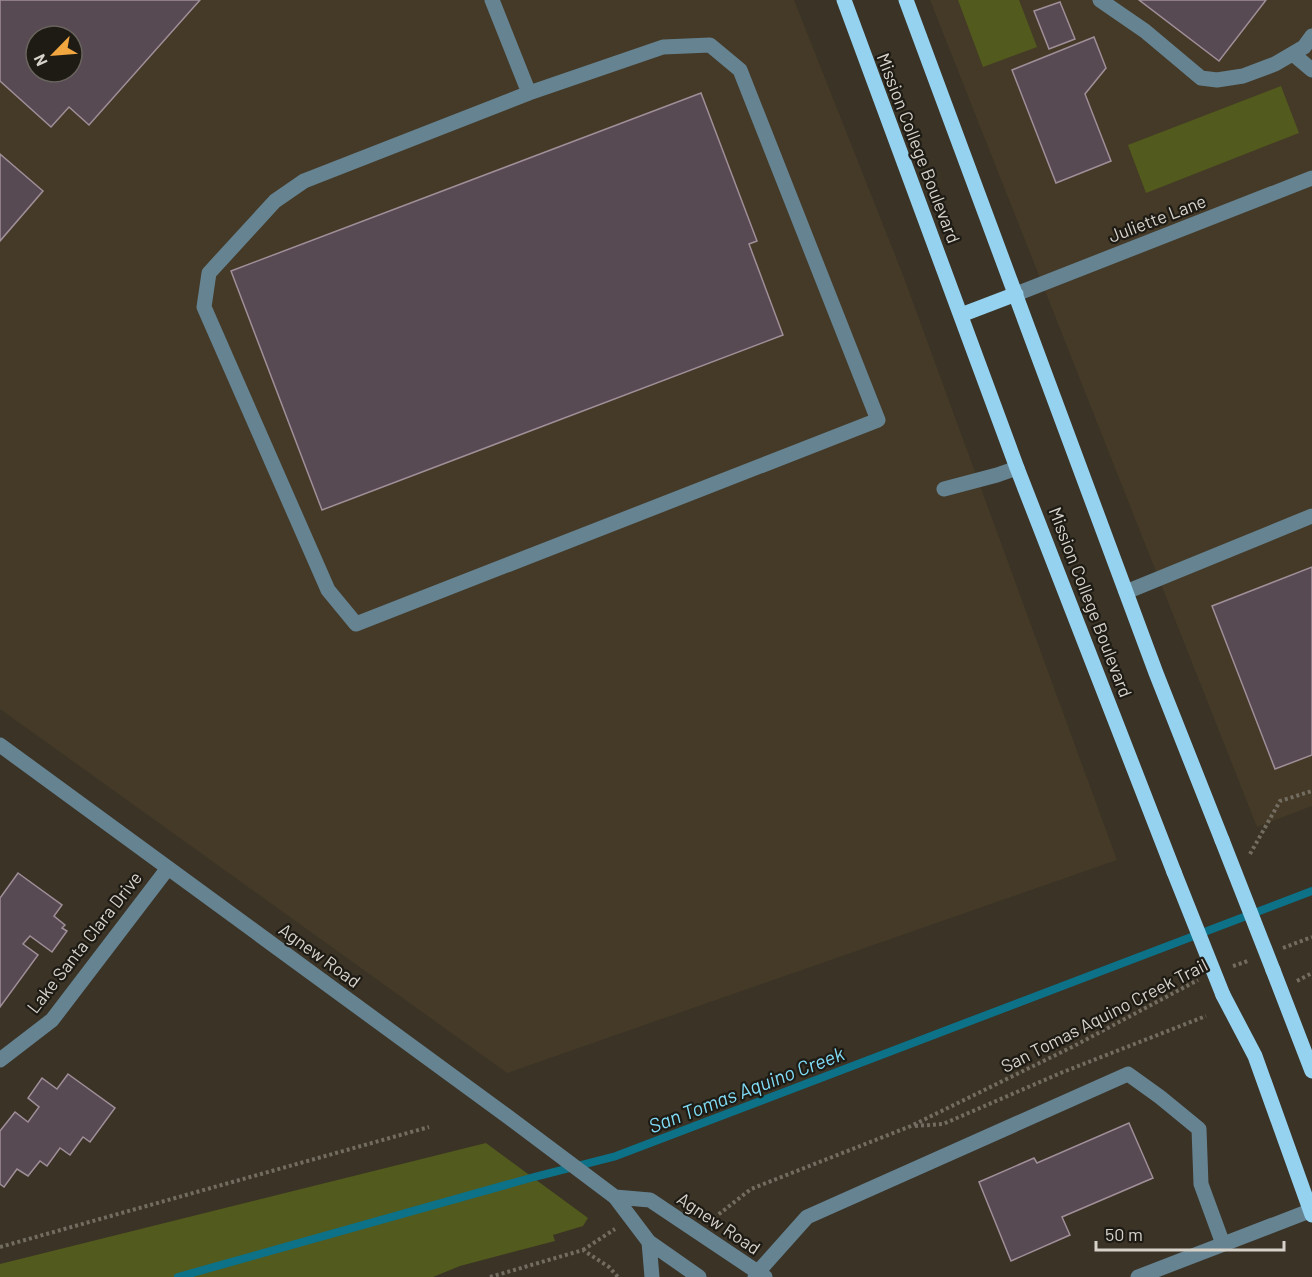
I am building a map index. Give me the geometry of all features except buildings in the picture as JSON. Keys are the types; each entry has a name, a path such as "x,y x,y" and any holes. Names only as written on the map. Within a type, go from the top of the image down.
{"main road":[{"name":"Mission College Boulevard","path":"844,0 1017,468 1174,873 1223,994 1255,1056 1312,1212"},
{"name":"Mission College Boulevard","path":"906,0 1126,592 1312,1071"},
{"path":"960,315 1016,294"}],"street":[{"path":"492,0 529,93"},
{"path":"1100,0 1145,32 1201,78 1217,80 1243,76 1275,64 1304,47 1312,36"},
{"path":"710,45 740,70 878,420 356,624 328,590 204,307 209,273 275,201 304,181 529,93 663,46 710,45"},
{"path":"1293,54 1312,70"},
{"name":"Juliette Lane","path":"1016,294 1312,178"},
{"path":"944,489 1017,468"},
{"path":"1126,592 1312,516"},
{"name":"Agnew Road","path":"0,745 615,1197 649,1242 699,1277"},
{"name":"Lake Santa Clara Drive","path":"0,1060 52,1020 168,868"},
{"path":"756,1276 807,1216 1128,1074 1199,1130 1202,1184 1222,1244"},
{"name":"Agnew Road","path":"615,1197 650,1200 756,1276"},
{"path":"1138,1277 1312,1212"},
{"path":"649,1242 652,1277"}],"path":[{"path":"1231,864 1248,857 1280,801 1312,791"},
{"path":"1278,950 1312,937"},
{"name":"San Tomas Aquino Creek Trail","path":"1222,970 1256,958"},
{"path":"1296,982 1312,974"},
{"name":"San Tomas Aquino Creek Trail","path":"718,1226 710,1221 751,1189 911,1126 1074,1046 1200,979"},
{"name":"San Tomas Aquino Creek Trail","path":"911,1126 943,1125 1073,1068 1206,1016"},
{"path":"0,1247 429,1127"},
{"path":"490,1277 583,1250 630,1217"},
{"path":"583,1250 609,1267 618,1277"}],"shaded area":[{"path":"0,0 794,0 903,275 1117,860 507,1073 0,709"},
{"path":"930,0 1312,0 1312,806 1257,827"}],"green space":[{"path":"958,0 1019,0 1037,47 983,67"},
{"path":"1281,86 1299,133 1146,193 1128,145"},
{"path":"486,1143 588,1218 583,1226 553,1235 555,1241 460,1266 433,1277 0,1277 0,1264"}],"waterway":[{"name":"San Tomas Aquino Creek","path":"178,1277 616,1156 1312,891"}]}
